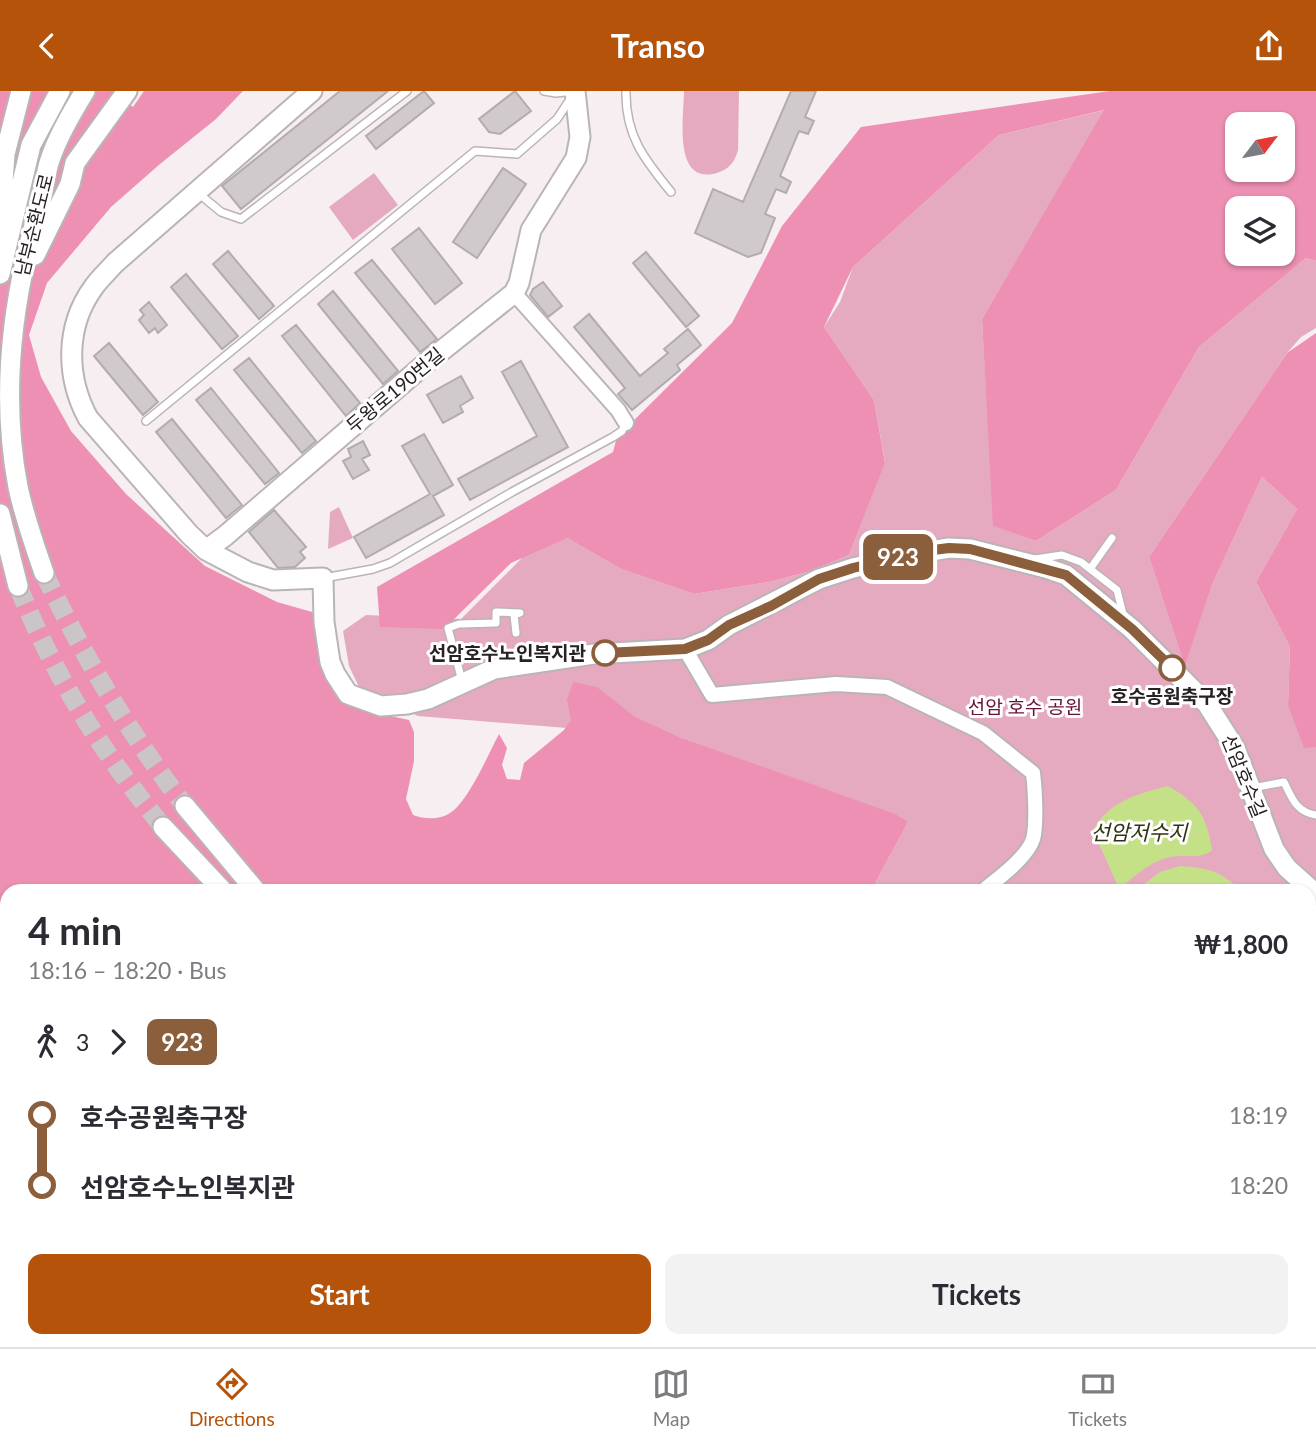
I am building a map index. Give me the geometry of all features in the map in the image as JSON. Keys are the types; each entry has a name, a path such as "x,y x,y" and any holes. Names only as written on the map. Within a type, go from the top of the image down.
{"street":[{"path":"0,224 5,154 21,91"},
{"name":"남부순환도로","path":"0,274 31,145 60,91"},
{"name":"남부순환도로","path":"44,573 27,523 12,448 9,404 13,326 20,281 50,159 85,91"},
{"path":"13,326 27,275 70,184 75,163 127,91"},
{"path":"312,91 195,191 115,263 92,289 80,313 71,344 71,373 81,405 89,418 189,534 206,550 248,572 273,580 323,578"},
{"path":"575,91 580,137 576,158 531,230 519,283 514,293 618,410 626,423"},
{"name":"두왕로190번길","path":"206,550 425,364 514,293"},
{"path":"0,514 18,586"},
{"name":"선암호수길","path":"323,578 324,622 330,662 335,674 348,694 381,706 428,699 486,672 506,667 594,654 685,649 708,640 729,625 771,606 819,579 918,552 949,548 970,549 1066,575 1125,624 1207,704 1236,748 1269,838 1287,869 1304,884"},
{"path":"685,649 712,695 836,684 887,687 982,733 1033,773 1035,790 1033,840 1018,861 991,884"},
{"path":"185,806 251,884"},
{"path":"163,827 216,884"}],"lane":[{"path":"195,191 221,212 241,219 407,91"},
{"path":"544,91 575,91"},
{"path":"146,421 475,151 517,155 557,119 575,91"},
{"path":"626,91 627,119 636,143 648,164 671,192"},
{"path":"323,578 373,569 390,563 612,437 622,431 626,423"},
{"path":"1090,569 1112,538"},
{"path":"1021,562 1062,555 1081,562 1117,590 1125,624"},
{"path":"463,683 448,628 459,624 496,623 496,612 520,613 514,615 516,633"},
{"path":"1251,788 1284,782 1295,805 1305,813 1316,815"}],"green space":[{"path":"684,91 739,91 738,150 731,164 717,173 703,174 693,169 687,159 683,131"},
{"name":"선암 호수 공원","path":"1105,110 982,319 994,526 1036,541 1116,490 1199,347 1306,258 1316,261 1316,328 1301,337 1287,353 1149,557 1185,665 1212,585 1262,477 1297,509 1256,582 1290,647 1288,705 1316,744 1316,884 875,884 908,822 679,737 418,716 359,687 349,666 343,631 366,615 461,619 537,543 567,538 621,569 694,594 769,582 811,571 849,555 885,462 874,400 824,327 840,302 853,267 999,135"},
{"path":"374,173 398,205 353,240 329,207"},
{"path":"339,507 353,538 328,549 330,512"}],"shaded area":[{"path":"0,91 114,91 133,107 144,91 243,91 216,119 111,207 47,283 29,335 41,377 71,431 126,494 205,566 277,602 312,612 321,629 322,656 381,714 409,720 414,732 414,761 406,799 413,815 435,818 454,810 473,785 499,734 507,748 502,765 507,779 520,780 524,763 564,730 571,720 567,700 573,682 597,687 635,717 679,737 895,814 908,822 875,884 0,884"},
{"path":"1110,91 1316,91 1316,261 1306,258 1199,347 1116,490 1036,541 993,526 982,319 1104,110 999,135 853,267 824,327 874,400 885,463 849,555 811,571 769,582 694,594 621,569 567,538 511,563 444,629 380,627 377,587 613,452 617,437 732,323 782,226 861,127"},
{"path":"1316,333 1316,747 1304,748 1288,705 1290,647 1256,582 1297,509 1262,477 1212,585 1185,666 1149,557 1287,353"}],"water":[{"name":"선암저수지","path":"1168,786 1187,798 1204,819 1212,850 1203,855 1163,859 1125,884 1117,884 1093,830 1116,805"},
{"path":"1180,866 1199,868 1214,872 1233,884 1144,884 1160,872"}],"building":[{"path":"340,91 388,91 241,209 222,186"},
{"path":"424,91 434,103 376,149 366,136"},
{"path":"515,91 531,111 500,134 489,132 479,119"},
{"path":"791,91 816,91 805,117 814,121 808,134 799,131 780,176 791,182 786,193 776,189 765,214 775,218 761,253 748,257 695,233 713,189 743,202"},
{"path":"503,168 526,184 477,258 453,242"},
{"path":"419,228 462,283 435,304 392,249"},
{"path":"228,251 274,306 259,319 213,264"},
{"path":"646,252 699,316 686,327 633,263"},
{"path":"372,260 437,339 420,352 355,273"},
{"path":"186,274 238,336 222,349 171,287"},
{"path":"543,282 562,306 548,317 530,295 533,289"},
{"path":"333,291 398,371 383,384 318,304"},
{"path":"149,302 167,325 158,333 155,328 149,333 139,320 144,315 140,310"},
{"path":"589,314 640,376 668,353 664,349 688,329 701,345 677,365 680,370 632,410 618,394 625,388 574,327"},
{"path":"296,325 360,403 346,416 282,336"},
{"path":"109,343 158,402 143,415 94,356"},
{"path":"249,358 316,441 302,453 234,370"},
{"path":"521,361 568,447 470,500 458,479 537,436 502,372"},
{"path":"461,376 473,398 460,406 463,412 443,423 427,395"},
{"path":"211,388 279,473 265,484 196,400"},
{"path":"172,419 242,505 226,518 156,432"},
{"path":"424,434 453,485 433,496 444,515 366,558 354,537 430,494 402,446"},
{"path":"363,441 370,455 362,459 369,470 353,479 343,461 351,457 348,449"},
{"path":"274,510 306,547 300,552 305,558 295,567 278,568 249,532"}],"tunnel":[{"path":"44,573 108,693 185,806"},
{"path":"18,586 47,651 81,712 119,770 163,827"}],"bus line":[{"name":"923","path":"605,653 685,649 708,640 729,625 771,606 819,579 918,552 949,548 970,549 1066,575 1132,629 1172,668"}],"place":[{"name":"선암호수노인복지관","path":"605,653"},
{"name":"호수공원축구장","path":"1172,668"}]}
